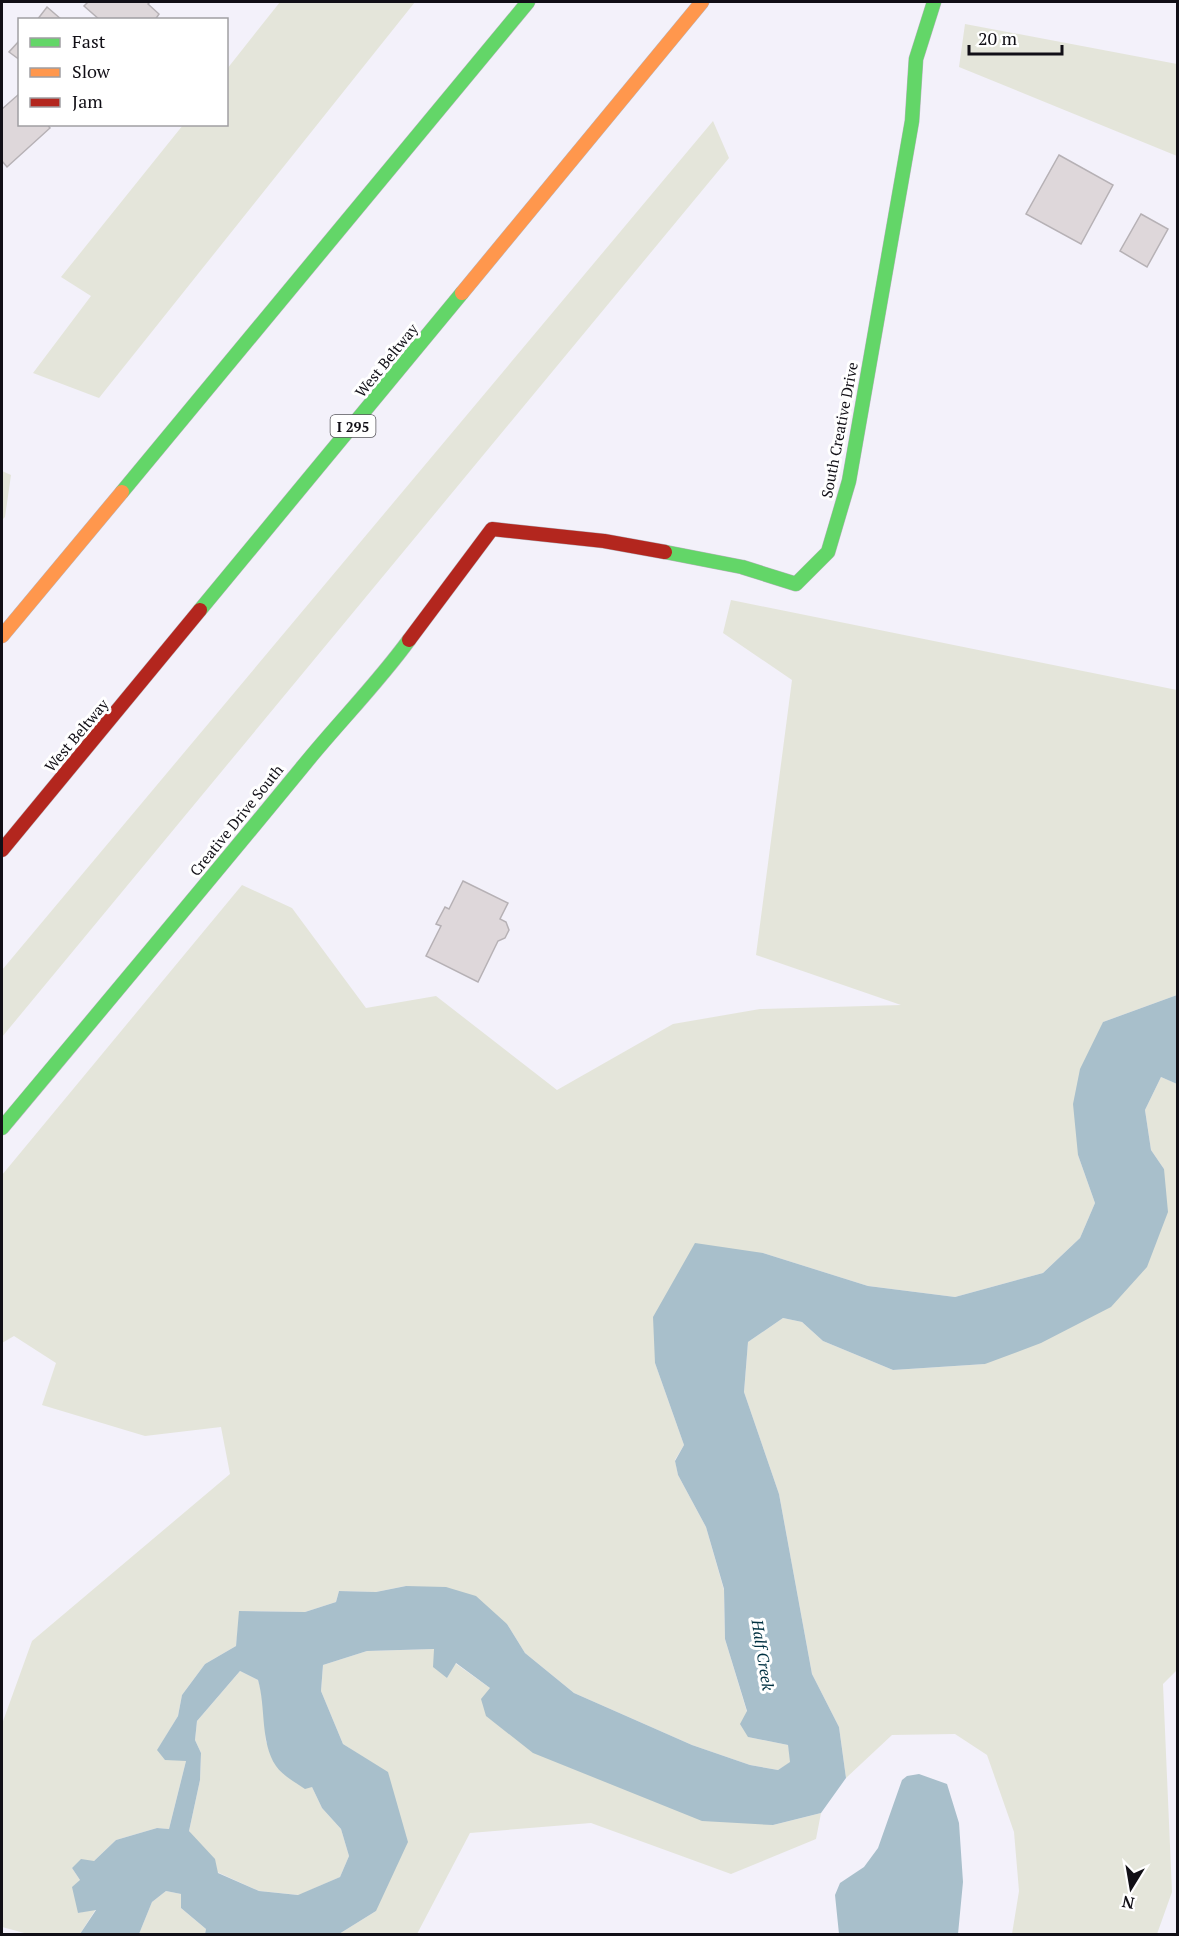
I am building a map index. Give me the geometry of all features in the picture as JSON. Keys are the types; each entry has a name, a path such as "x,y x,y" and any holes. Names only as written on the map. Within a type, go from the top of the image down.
{"main road":[{"path":"2,636 528,2"},
{"name":"West Beltway","path":"2,850 702,2"},
{"name":"South Creative Drive","path":"492,529 604,541 742,567 796,584 828,552 851,469 912,121 916,59 934,2"},
{"name":"Creative Drive South","path":"2,1128 184,911 329,733 396,658 492,529"}],"shaded area":[{"path":"280,2 415,2 99,398 33,373 91,296 61,277 182,126 228,126 228,68"},
{"path":"965,24 1177,64 1177,156 959,67"},
{"path":"713,121 729,158 2,1037 2,970"},
{"path":"2,471 11,475 5,517 2,520"},
{"path":"731,600 1177,690 1177,995 1103,1022 1078,1155 1095,1203 1080,1238 1043,1273 955,1297 868,1286 763,1253 655,1363 684,1445 675,1460 678,1475 706,1527 724,1590 725,1639 747,1712 748,1737 788,1745 791,1762 778,1770 750,1765 692,1745 574,1693 525,1653 507,1624 406,1586 376,1592 339,1591 336,1602 305,1612 240,1611 236,1646 205,1664 182,1695 178,1716 158,1749 186,1761 169,1829 157,1828 116,1840 94,1861 72,1868 80,1880 78,1913 96,1909 80,1934 28,1934 2,1927 2,1724 32,1641 230,1474 221,1427 145,1436 42,1405 56,1363 14,1336 2,1343 2,1175 242,885 292,908 366,1008 436,996 557,1090 673,1024 760,1009 901,1005 756,955 792,680 723,633"},
{"path":"1161,1077 1177,1084 1178,1669 1163,1684 1172,1892 1157,1934 1012,1934 1019,1891 1014,1832 987,1755 955,1734 892,1735 846,1778 839,1727 812,1674 779,1494 744,1392 748,1342 783,1318 802,1322 823,1341 893,1370 985,1364 1164,1169 1151,1150 1145,1110"},
{"path":"434,1649 447,1678 455,1663 490,1688 773,1825 821,1813 816,1839 731,1874 591,1823 470,1833 417,1934 339,1934 376,1911 388,1773 343,1744 321,1691 323,1665 367,1651"},
{"path":"240,1671 258,1680 263,1696 266,1742 312,1787 322,1808 341,1829 349,1856 340,1877 299,1895 259,1891 217,1872 189,1831 200,1780 201,1753 195,1740 197,1721"},
{"path":"166,1891 181,1894 181,1908 206,1929 205,1934 139,1934 152,1902"}],"water":[{"name":"Half Creek","path":"1177,995 1177,1084 1161,1077 1145,1110 1151,1150 1164,1169 1168,1212 1147,1267 1111,1307 1041,1343 985,1364 893,1370 823,1341 802,1322 783,1318 748,1342 744,1392 779,1494 812,1674 839,1727 846,1778 821,1813 773,1825 702,1821 533,1753 486,1716 481,1699 490,1688 456,1663 447,1678 433,1667 434,1649 367,1651 323,1665 321,1691 343,1744 388,1772 408,1842 376,1911 339,1934 205,1934 206,1929 181,1908 181,1894 166,1891 152,1902 139,1934 80,1934 96,1910 78,1913 72,1887 80,1880 72,1868 81,1859 94,1861 116,1840 157,1828 169,1829 186,1761 165,1760 157,1750 178,1716 182,1695 205,1664 236,1646 239,1611 305,1612 336,1602 339,1591 376,1592 406,1586 446,1587 476,1596 507,1624 525,1653 574,1693 692,1745 750,1765 778,1770 790,1762 788,1745 748,1737 740,1724 747,1711 725,1639 724,1589 706,1527 678,1475 675,1461 684,1445 655,1363 653,1317 695,1243 763,1253 868,1286 955,1297 1043,1273 1080,1238 1095,1203 1078,1155 1073,1104 1080,1069 1103,1022","holes":["240,1671 258,1680 265,1735 271,1757 276,1766 289,1779 305,1789 312,1787 322,1808 341,1829 349,1856 340,1877 298,1895 259,1891 218,1873 215,1859 189,1831 200,1780 201,1753 195,1740 197,1721"]},
{"path":"919,1774 947,1784 959,1823 963,1882 958,1934 839,1934 835,1895 840,1883 864,1867 878,1848 902,1780 907,1776"}],"building":[{"path":"88,2 150,2 148,4 159,14 156,18 98,18 84,6"},
{"path":"47,7 60,18 39,18"},
{"path":"18,42 18,59 9,52"},
{"path":"18,95 18,126 48,126 50,128 7,167 2,161 2,109"},
{"path":"1059,155 1113,185 1081,244 1026,214"},
{"path":"1141,214 1168,229 1147,267 1120,251"},
{"path":"463,881 508,903 500,919 506,922 509,930 505,938 498,941 478,982 426,956 441,926 436,924 445,907 449,909"}],"traffic: fast":[{"path":"122,492 528,2"},
{"path":"665,552 742,567 796,584 828,552 849,481 912,121 916,59 934,2"},
{"path":"200,610 462,293"},
{"path":"2,1128 409,640"}],"traffic: slow":[{"path":"462,293 702,2"},
{"path":"2,636 122,492"}],"traffic: jam":[{"path":"409,640 492,529 604,541 665,552"},
{"path":"2,850 200,610"}]}
